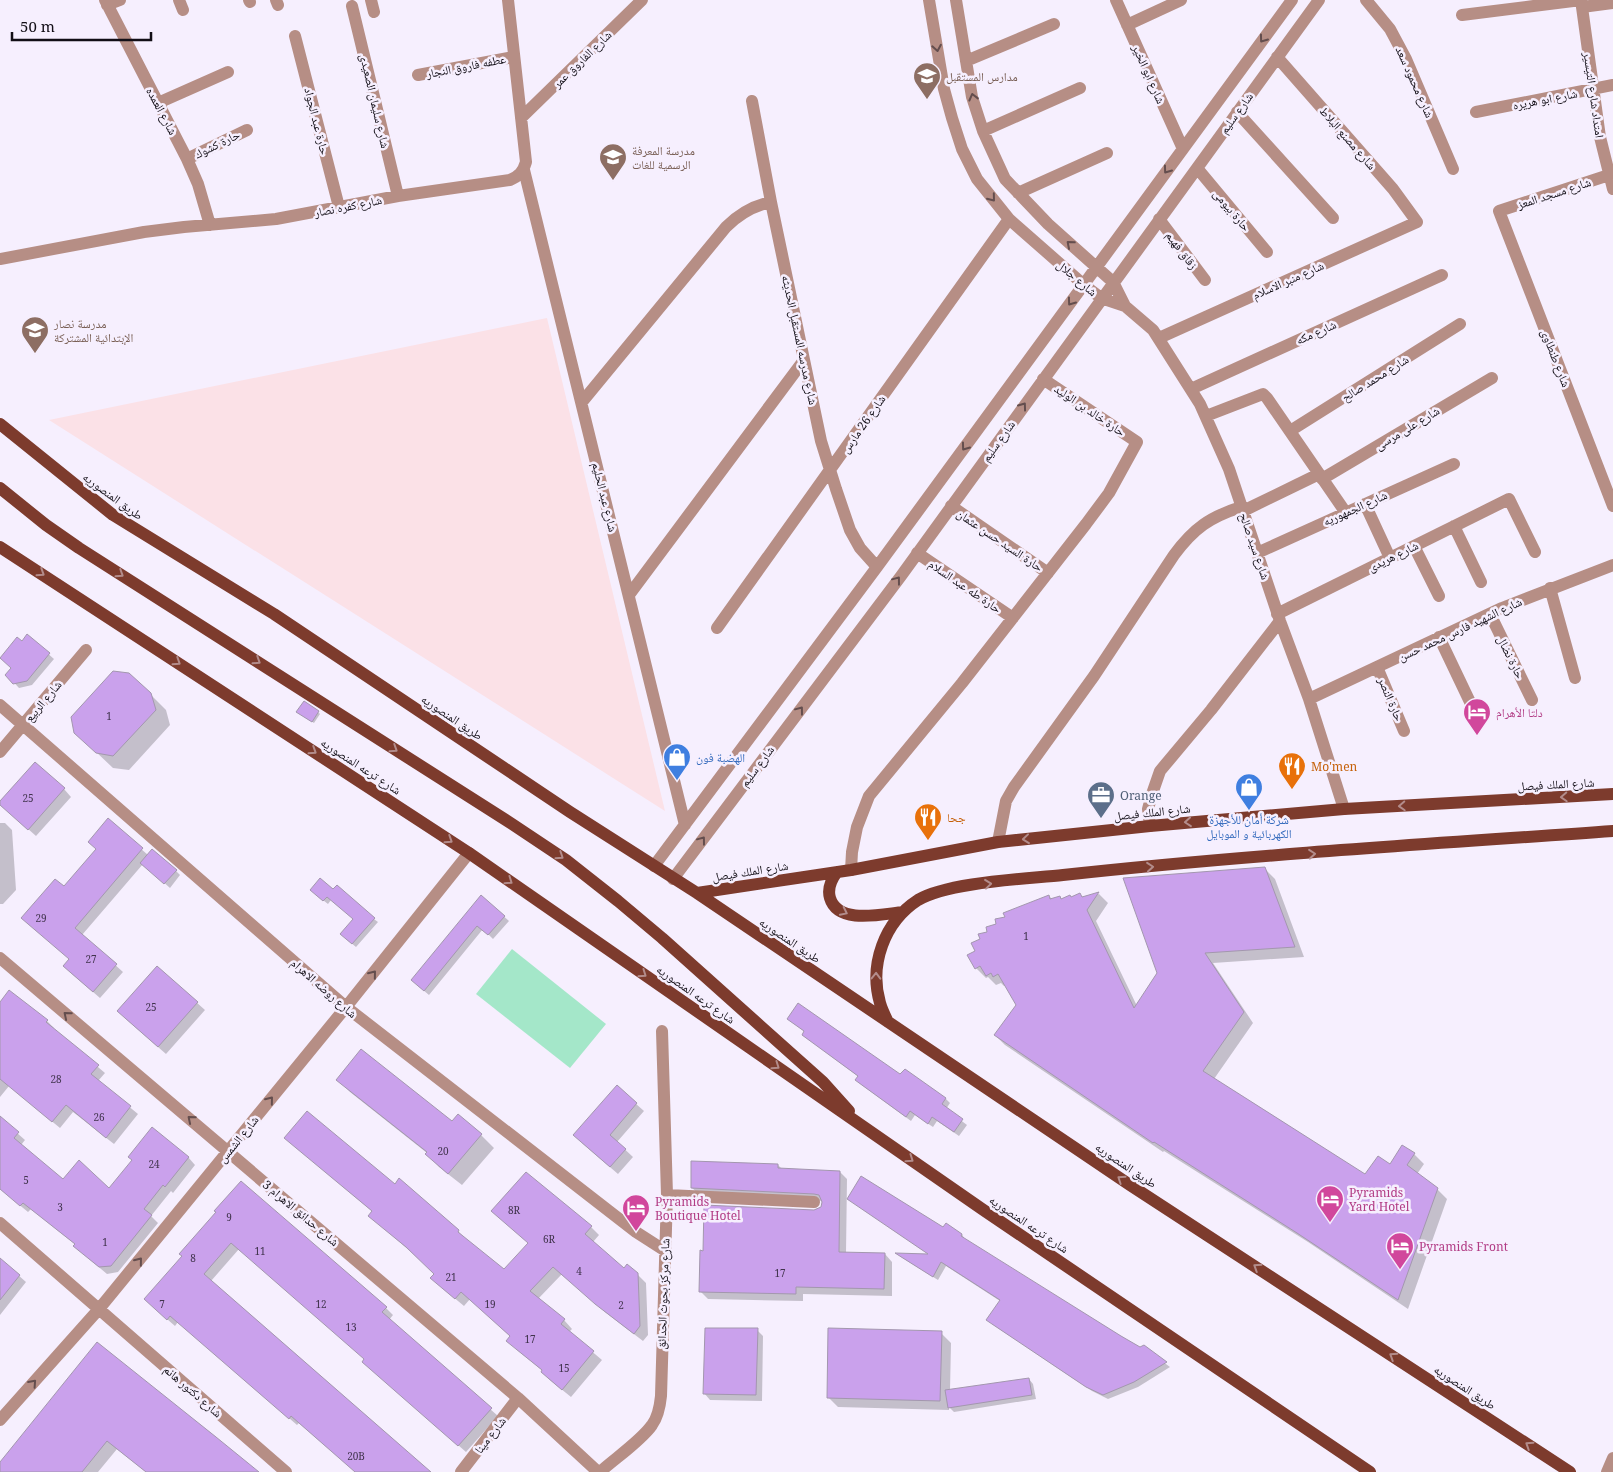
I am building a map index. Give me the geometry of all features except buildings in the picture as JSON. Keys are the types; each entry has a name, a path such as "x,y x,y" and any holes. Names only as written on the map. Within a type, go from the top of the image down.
{"main road":[{"name":"طريق المنصوريه","path":"0,424 113,515 274,614 1130,1184 1570,1472"},
{"path":"0,488 46,525 79,548 566,860 655,931 823,1082 856,1121"},
{"name":"شارع ترعه المنصوريه","path":"0,547 469,854 1370,1472"},
{"name":"شارع الملك فيصل","path":"697,894 851,870 998,842 1344,809 1613,794"},
{"path":"888,1022 880,1004 876,985 876,965 881,946 890,928 903,912 919,900 937,892 976,885 1132,868 1613,831"},
{"path":"837,872 832,878 829,891 833,904 843,913 856,916 903,912"}],"street":[{"path":"106,2 120,0"},
{"path":"508,0 526,162 524,170"},
{"name":"شارع الفاروق عمر","path":"521,118 642,0"},
{"name":"شارع جلال","path":"928,0 944,89 962,149 977,179 1009,219 1084,285 1101,298 1125,306"},
{"name":"شارع جلال","path":"956,0 972,96 983,131 1006,179 1048,224 1113,282 1125,306"},
{"name":"شارع ابو الخير","path":"1116,0 1183,148"},
{"path":"1127,25 1181,0"},
{"name":"شارع سليم","path":"654,866 877,567 1292,0"},
{"name":"شارع سليم","path":"673,878 917,553 1319,0"},
{"name":"شارع محمود سعد","path":"1366,0 1390,29 1406,59 1453,169"},
{"name":"شارع العمده","path":"106,2 187,159 205,204 210,225"},
{"path":"1462,15 1497,5 1613,3"},
{"name":"امتداد شارع التيسير","path":"1581,4 1600,137 1611,180"},
{"name":"شارع سليمان الصعيدى","path":"352,6 398,196"},
{"path":"966,61 1054,24"},
{"name":"حارة عبد الجواد","path":"296,36 339,207"},
{"name":"عطفه فاروق النجار","path":"418,75 513,56"},
{"name":"شارع مصنع البلاط","path":"1277,57 1393,189 1417,222"},
{"path":"158,103 228,72"},
{"name":"شارع ابو هريره","path":"1476,112 1613,85"},
{"path":"983,131 1080,88"},
{"name":"شارع مدرسه المستقبل الحديثه","path":"752,102 770,202 822,441 850,530 860,548 877,567"},
{"path":"1238,112 1333,218"},
{"name":"حارة كشوك","path":"187,159 246,130"},
{"path":"1018,193 1107,153"},
{"name":"حارة بيومى","path":"1197,168 1267,252"},
{"name":"شارع كفره نصار","path":"0,259 144,232 276,219 398,196 510,180 524,170"},
{"name":"شارع عبد الحليم","path":"524,170 685,824"},
{"name":"شارع مسجد المعز","path":"1499,211 1611,180"},
{"path":"582,402 726,226 742,213 770,202"},
{"name":"شارع طنطاوى","path":"1499,211 1613,506"},
{"name":"شارع 26 مارس","path":"716,628 1009,219"},
{"name":"زقاق فهيم","path":"1159,219 1205,280"},
{"name":"شارع منبر الاسلام","path":"1159,338 1417,222"},
{"name":"شارع مكه","path":"1191,389 1442,275"},
{"name":"شارع سيد صالح","path":"1125,306 1153,330 1159,338 1206,416 1229,469 1278,617 1309,699 1344,809"},
{"name":"شارع محمد صالح","path":"1290,431 1460,324"},
{"path":"629,595 804,360"},
{"name":"شارع على مرسى","path":"998,842 1006,801 1014,787 1094,676 1187,538 1203,524 1221,513 1242,509 1321,477 1492,378"},
{"name":"حارة خالد بن الوليد","path":"1043,379 1137,442 1109,493 1048,573"},
{"path":"1206,416 1263,394 1346,513"},
{"name":"شارع الجمهوريه","path":"1257,553 1454,464"},
{"name":"شارع هريدى","path":"1278,617 1390,558 1509,499 1535,552"},
{"path":"1365,504 1390,558"},
{"name":"حارة السيد حسن عثمان","path":"951,506 1048,573"},
{"path":"1454,526 1481,582"},
{"path":"1414,546 1439,596"},
{"name":"حارة طه عبد السلام","path":"917,553 1013,618"},
{"name":"شارع الشهيد فارس محمد حسن","path":"1309,699 1490,614 1550,588 1613,565"},
{"path":"851,870 857,827 869,796 1048,573"},
{"path":"1550,588 1575,678"},
{"name":"حارة نضال","path":"1490,614 1532,700"},
{"path":"1150,826 1148,809 1160,771 1211,710 1278,617"},
{"path":"1439,637 1470,702"},
{"name":"شارع الربيع","path":"0,752 86,650"},
{"name":"حارة النصر","path":"1377,667 1404,731"},
{"name":"شارع روضه الاهرام","path":"0,705 346,1007 636,1232 664,1250"},
{"name":"شارع الشمس","path":"0,1420 99,1309 469,854"},
{"name":"شارع حدائق الاهرام 3","path":"0,958 518,1398 599,1472"},
{"name":"شارع مركز بحوث الحدائق","path":"599,1472 652,1425 659,1409 661,1396 667,1195 662,1030"},
{"path":"667,1195 814,1202"},
{"name":"شارع دكتور هانم","path":"0,1222 286,1472"},
{"name":"شارع مينا","path":"461,1472 518,1398"},
{"path":"1607,1472 1613,1458"}],"shaded area":[{"path":"547,318 665,811 49,420"}],"green space":[{"path":"512,949 606,1024 570,1068 476,994"}],"place":[{"name":"مدارس المستقبل","path":"927,100"},
{"name":"مدرسة المعرفة الرسمية للغات","path":"613,181"},
{"name":"مدرسة نصار الإبتدائية المشتركة","path":"35,354"},
{"name":"دلتا الأهرام","path":"1477,736"},
{"name":"الهضبة فون","path":"677,781"},
{"name":"Mo'men","path":"1292,790"},
{"name":"شركة أمان للأجهزة الكهربائية و الموبايل","path":"1249,811"},
{"name":"Orange","path":"1101,819"},
{"name":"جحا","path":"928,841"},
{"name":"Pyramids Yard Hotel","path":"1330,1223"},
{"name":"Pyramids Boutique Hotel","path":"636,1232"},
{"name":"Pyramids Front","path":"1400,1270"}]}
